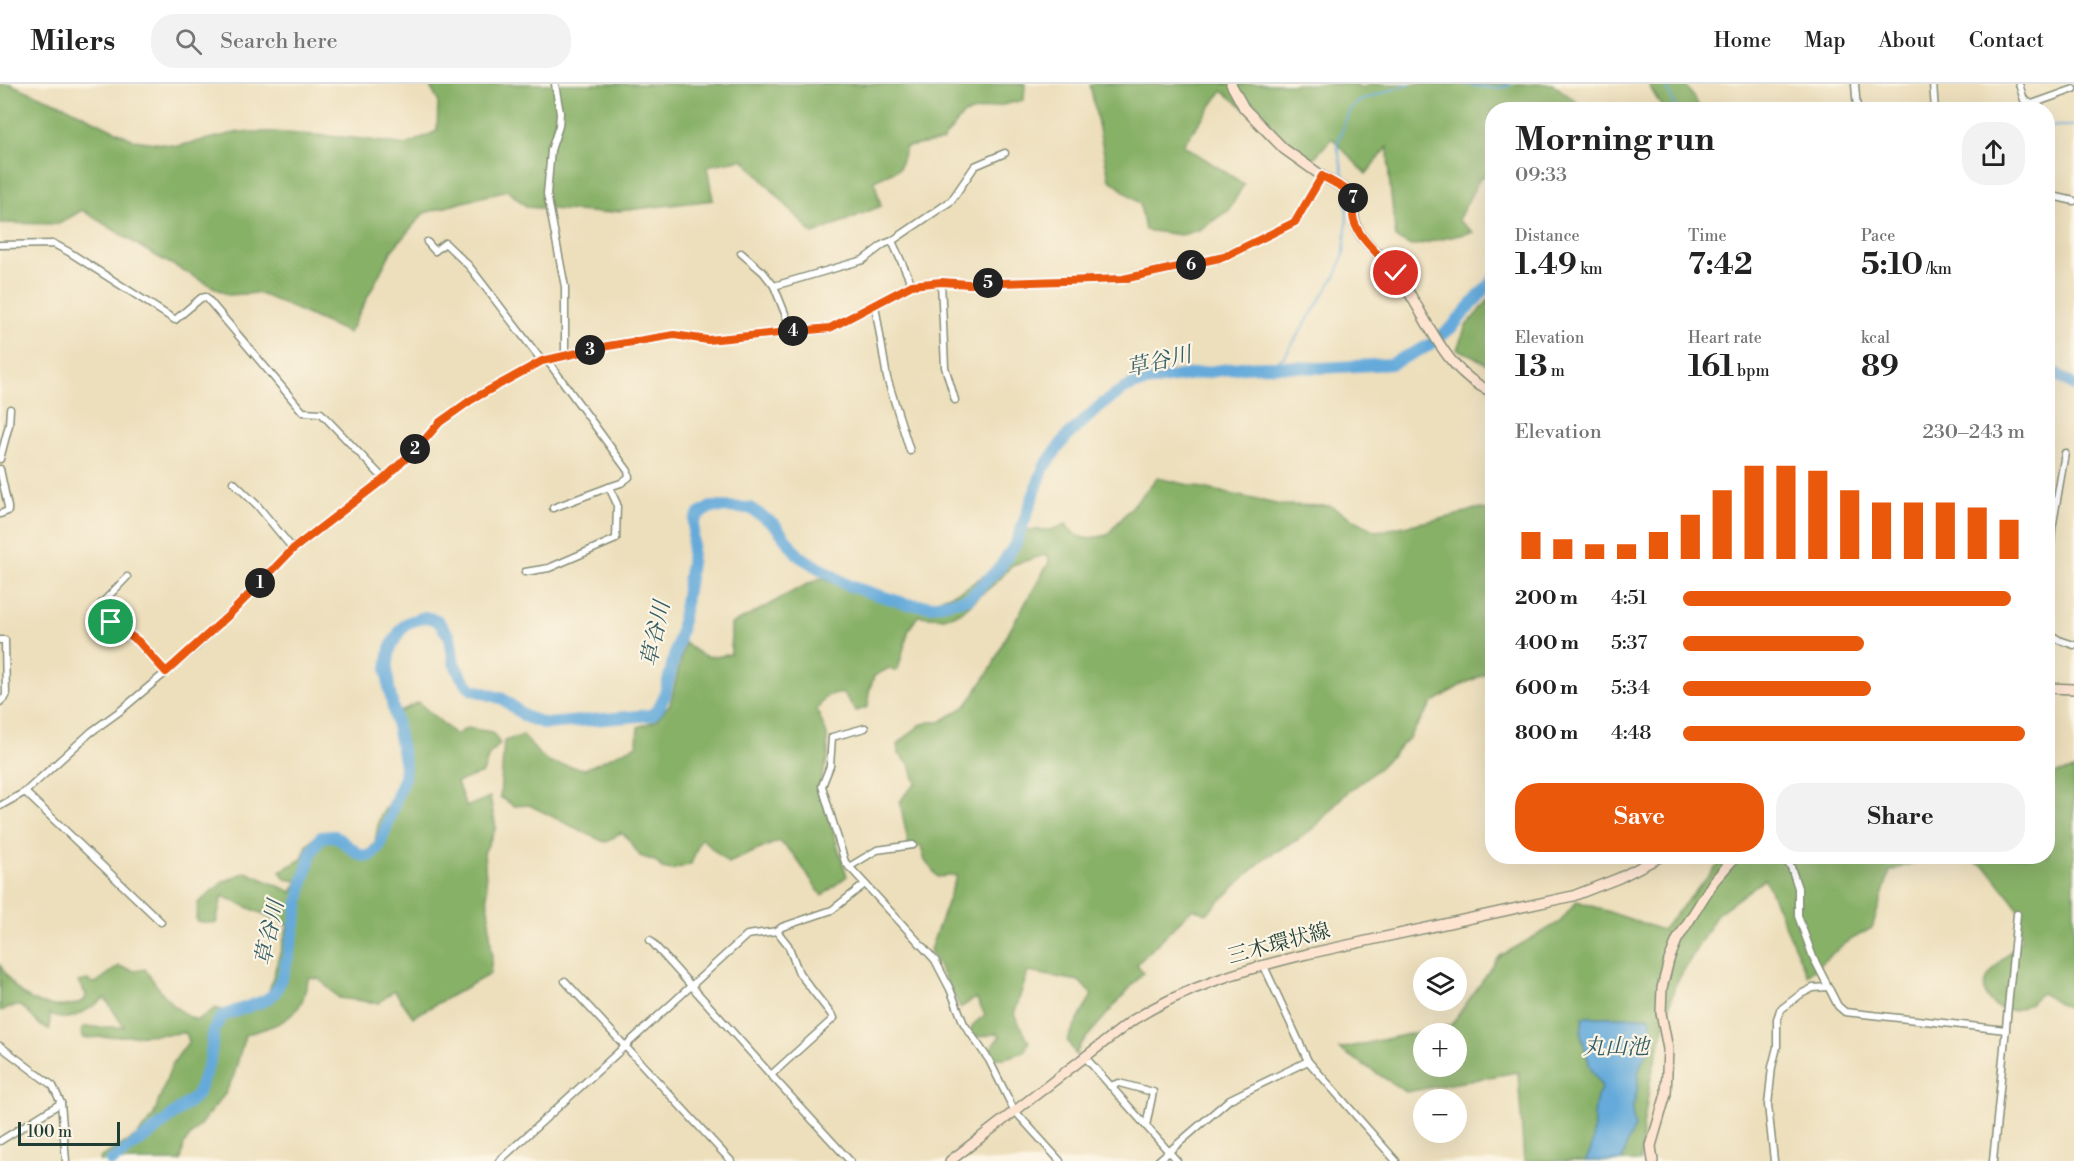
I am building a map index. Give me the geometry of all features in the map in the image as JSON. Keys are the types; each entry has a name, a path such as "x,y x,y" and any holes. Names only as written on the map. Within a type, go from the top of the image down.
{"main road":[{"path":"1231,84 1244,108 1284,149 1322,176 1351,192 1353,219 1360,234 1396,273 1456,368 1467,378 1485,388"},
{"path":"2055,688 2074,689"},
{"name":"三木環状線","path":"953,1160 1014,1110 1133,1020 1163,1002 1203,984 1263,964 1573,897 1619,879 1647,864"},
{"path":"1653,1161 1651,1146 1666,1094 1668,1049 1661,1013 1668,960 1677,940 1714,881 1729,864"}],"street":[{"path":"555,84 560,119 551,150 547,194 565,288 565,356"},
{"path":"1855,84 1856,102"},
{"path":"1933,84 1934,102"},
{"path":"2019,84 2024,100 2028,102"},
{"path":"2038,102 2074,89"},
{"path":"774,286 863,260 951,201 975,166 1005,153"},
{"path":"0,806 25,792 91,732 166,672 228,616 293,549 384,479 420,445 440,422 471,400 544,361 608,346 674,335 708,340 830,328 912,285 941,282 969,284 1123,279 1224,257 1295,222 1322,176"},
{"path":"2055,197 2074,201"},
{"path":"892,241 912,285"},
{"path":"428,242 435,251 445,243 468,266 628,471 629,477 621,483 554,507"},
{"path":"0,245 54,244 175,320 201,298 206,297 303,412 321,413 384,479"},
{"path":"741,253 763,272 774,286 792,332"},
{"path":"941,282 945,367 955,400"},
{"path":"875,305 886,378 910,451"},
{"path":"0,459 2,442 9,425 10,409"},
{"path":"2055,511 2065,453"},
{"path":"0,469 8,511 0,514"},
{"path":"233,482 257,505 293,549"},
{"path":"525,572 549,568 616,539 617,504 609,487"},
{"path":"127,577 101,604 101,612 138,641 166,672"},
{"path":"2055,637 2074,645"},
{"path":"0,640 5,640 6,696 0,702"},
{"path":"865,728 832,737 830,765 822,786 845,862 935,960 950,989 963,1024 989,1060 1014,1110 1060,1161"},
{"path":"25,792 160,922"},
{"path":"849,867 877,850 913,845"},
{"path":"1788,864 1798,888 1798,916 1813,957 1838,1006 1845,1012 2006,1030"},
{"path":"501,1160 624,1045 747,935 777,931 782,927 832,910 865,884"},
{"path":"1993,1161 2017,914"},
{"path":"771,1075 834,1018 799,973 788,945 777,931"},
{"path":"650,940 850,1161"},
{"path":"1263,964 1308,1061 1396,1161"},
{"path":"565,981 731,1161"},
{"path":"1774,1161 1768,1105 1772,1067 1777,1047 1777,1019 1780,1010 1801,994 1813,988 1828,987"},
{"path":"0,1046 53,1086 61,1103 66,1161"},
{"path":"1085,1057 1177,1161"},
{"path":"1158,1161 1230,1099 1308,1061"},
{"path":"1110,1086 1119,1083 1153,1092 1146,1126"},
{"path":"0,1141 61,1103"}],"green space":[{"path":"0,84 10,84 65,106 134,140 178,146 239,132 354,138 406,145 437,131 438,101 429,85 425,84 1025,84 1024,100 964,114 942,141 906,147 899,169 874,180 881,206 813,234 743,159 707,166 713,200 601,213 527,207 507,190 424,213 392,250 349,333 259,293 228,295 149,252 82,210 59,224 0,223"},
{"path":"1090,84 1354,84 1363,88 1368,84 1553,84 1577,102 1485,102 1485,176 1480,178 1458,220 1473,232 1411,246 1396,238 1388,147 1366,174 1332,138 1312,160 1222,91 1183,145 1244,184 1229,210 1199,230 1181,235 1145,230 1140,204 1109,179"},
{"path":"1648,84 1685,84 1697,102 1659,102"},
{"path":"1485,304 1485,364 1457,349 1466,326"},
{"path":"1157,478 1281,505 1330,506 1375,531 1454,516 1475,509 1485,510 1485,674 1461,685 1432,703 1409,738 1379,768 1342,797 1316,826 1299,839 1266,857 1206,914 1193,908 1137,964 1143,973 1080,1045 1076,1055 1067,1040 1092,995 1079,981 1028,972 1014,1014 1029,1042 1024,1052 1005,1058 995,1058 990,1049 1000,1036 997,1033 982,1037 972,1035 971,1028 985,1015 976,998 960,1008 930,950 957,875 938,877 925,861 921,846 909,847 900,802 916,784 910,765 899,754 898,744 920,725 940,722 967,705 992,667 1003,642 1049,562 1048,554 1012,565 1000,579 960,613 944,618 918,616 909,629 898,670 894,671 889,668 874,676 869,692 868,707 856,711 844,694 830,695 822,701 817,710 827,735 828,757 819,786 847,876 822,896 794,855 779,841 728,863 701,838 691,864 672,870 662,868 655,861 640,856 625,835 620,833 607,842 602,841 529,805 514,806 500,797 504,741 523,735 550,763 585,769 637,745 638,727 655,721 670,704 685,643 706,656 731,654 731,624 821,578 875,599 930,603 964,589 992,570 1010,547 1018,530 1051,530 1066,524 1075,534 1084,538 1107,535"},
{"path":"418,702 456,735 467,728 492,732 500,744 489,755 483,773 457,782 466,807 490,797 496,828 484,853 492,957 490,974 413,1017 394,990 379,1003 339,998 319,979 309,978 302,1001 292,1015 278,1024 245,1035 234,1075 225,1094 184,1144 181,1161 99,1161 101,1157 137,1136 153,1117 172,1064 189,1041 186,1033 84,1038 81,1032 83,1027 124,1027 105,998 79,1015 64,1018 50,1014 50,1029 45,1028 23,1007 12,1007 0,1011 0,965 23,994 49,1005 67,1006 85,1000 86,994 78,982 88,980 92,983 97,982 119,966 135,971 145,969 174,1006 197,1020 216,1008 236,1015 261,1008 265,1005 288,925 222,896 216,923 199,922 196,919 198,903 223,882 246,872 292,892 298,881 285,879 280,871 302,859 307,845 318,834 337,841 361,859 375,843 379,819 409,768 398,713"},
{"path":"2074,770 2074,1011 2041,993 2021,1008 2004,1010 1992,1004 1988,999 1985,986 1994,969 2021,940 2019,909 1988,869 1979,864 2055,864 2055,774"},
{"path":"1719,864 1910,864 1890,871 1872,928 1845,943 1807,975 1765,879 1717,914 1675,985 1651,1077 1640,1161 1524,1161 1518,1072 1406,1092 1339,1049 1413,1033 1413,1077 1467,1077 1467,1023 1452,1023 1461,1011 1467,1011 1467,1002 1500,956 1560,922 1577,901 1662,930"}],"water":[{"name":"丸山池","path":"1583,1017 1650,1017 1653,1034 1651,1046 1642,1061 1638,1074 1638,1087 1632,1111 1635,1127 1622,1161 1585,1161 1590,1153 1595,1104 1602,1087 1590,1067 1581,1034"}],"waterway":[{"path":"1345,184 1337,144 1350,109 1360,101 1409,84"},
{"path":"1465,84 1495,88 1513,84"},
{"path":"1666,84 1673,102"},
{"path":"2055,126 2074,126"},
{"path":"1270,366 1284,357 1337,273 1344,253 1347,218 1346,193"},
{"name":"草谷川","path":"111,1161 151,1133 197,1095 210,1060 214,1029 222,1016 264,1001 275,993 284,972 311,853 321,837 335,836 360,855 370,856 379,847 404,777 405,765 387,669 390,648 407,623 425,617 437,620 450,637 454,663 471,689 503,699 526,717 546,724 651,715 658,709 664,697 681,630 691,563 694,522 699,514 711,507 750,508 775,525 799,556 849,586 907,604 932,606 969,598 1000,567 1016,543 1044,467 1066,437 1101,405 1124,389 1161,379 1242,367 1321,368 1391,364 1430,345 1452,327 1485,289"},
{"name":"草谷川","path":"2055,373 2074,386"}],"route":[{"path":"111,622 138,641 166,672 228,616 293,549 384,479 420,445 440,422 471,400 542,361 608,346 674,335 708,340 830,328 912,285 941,282 969,284 1123,279 1224,257 1295,222 1322,176 1351,192 1353,219 1360,234 1396,273"}]}
